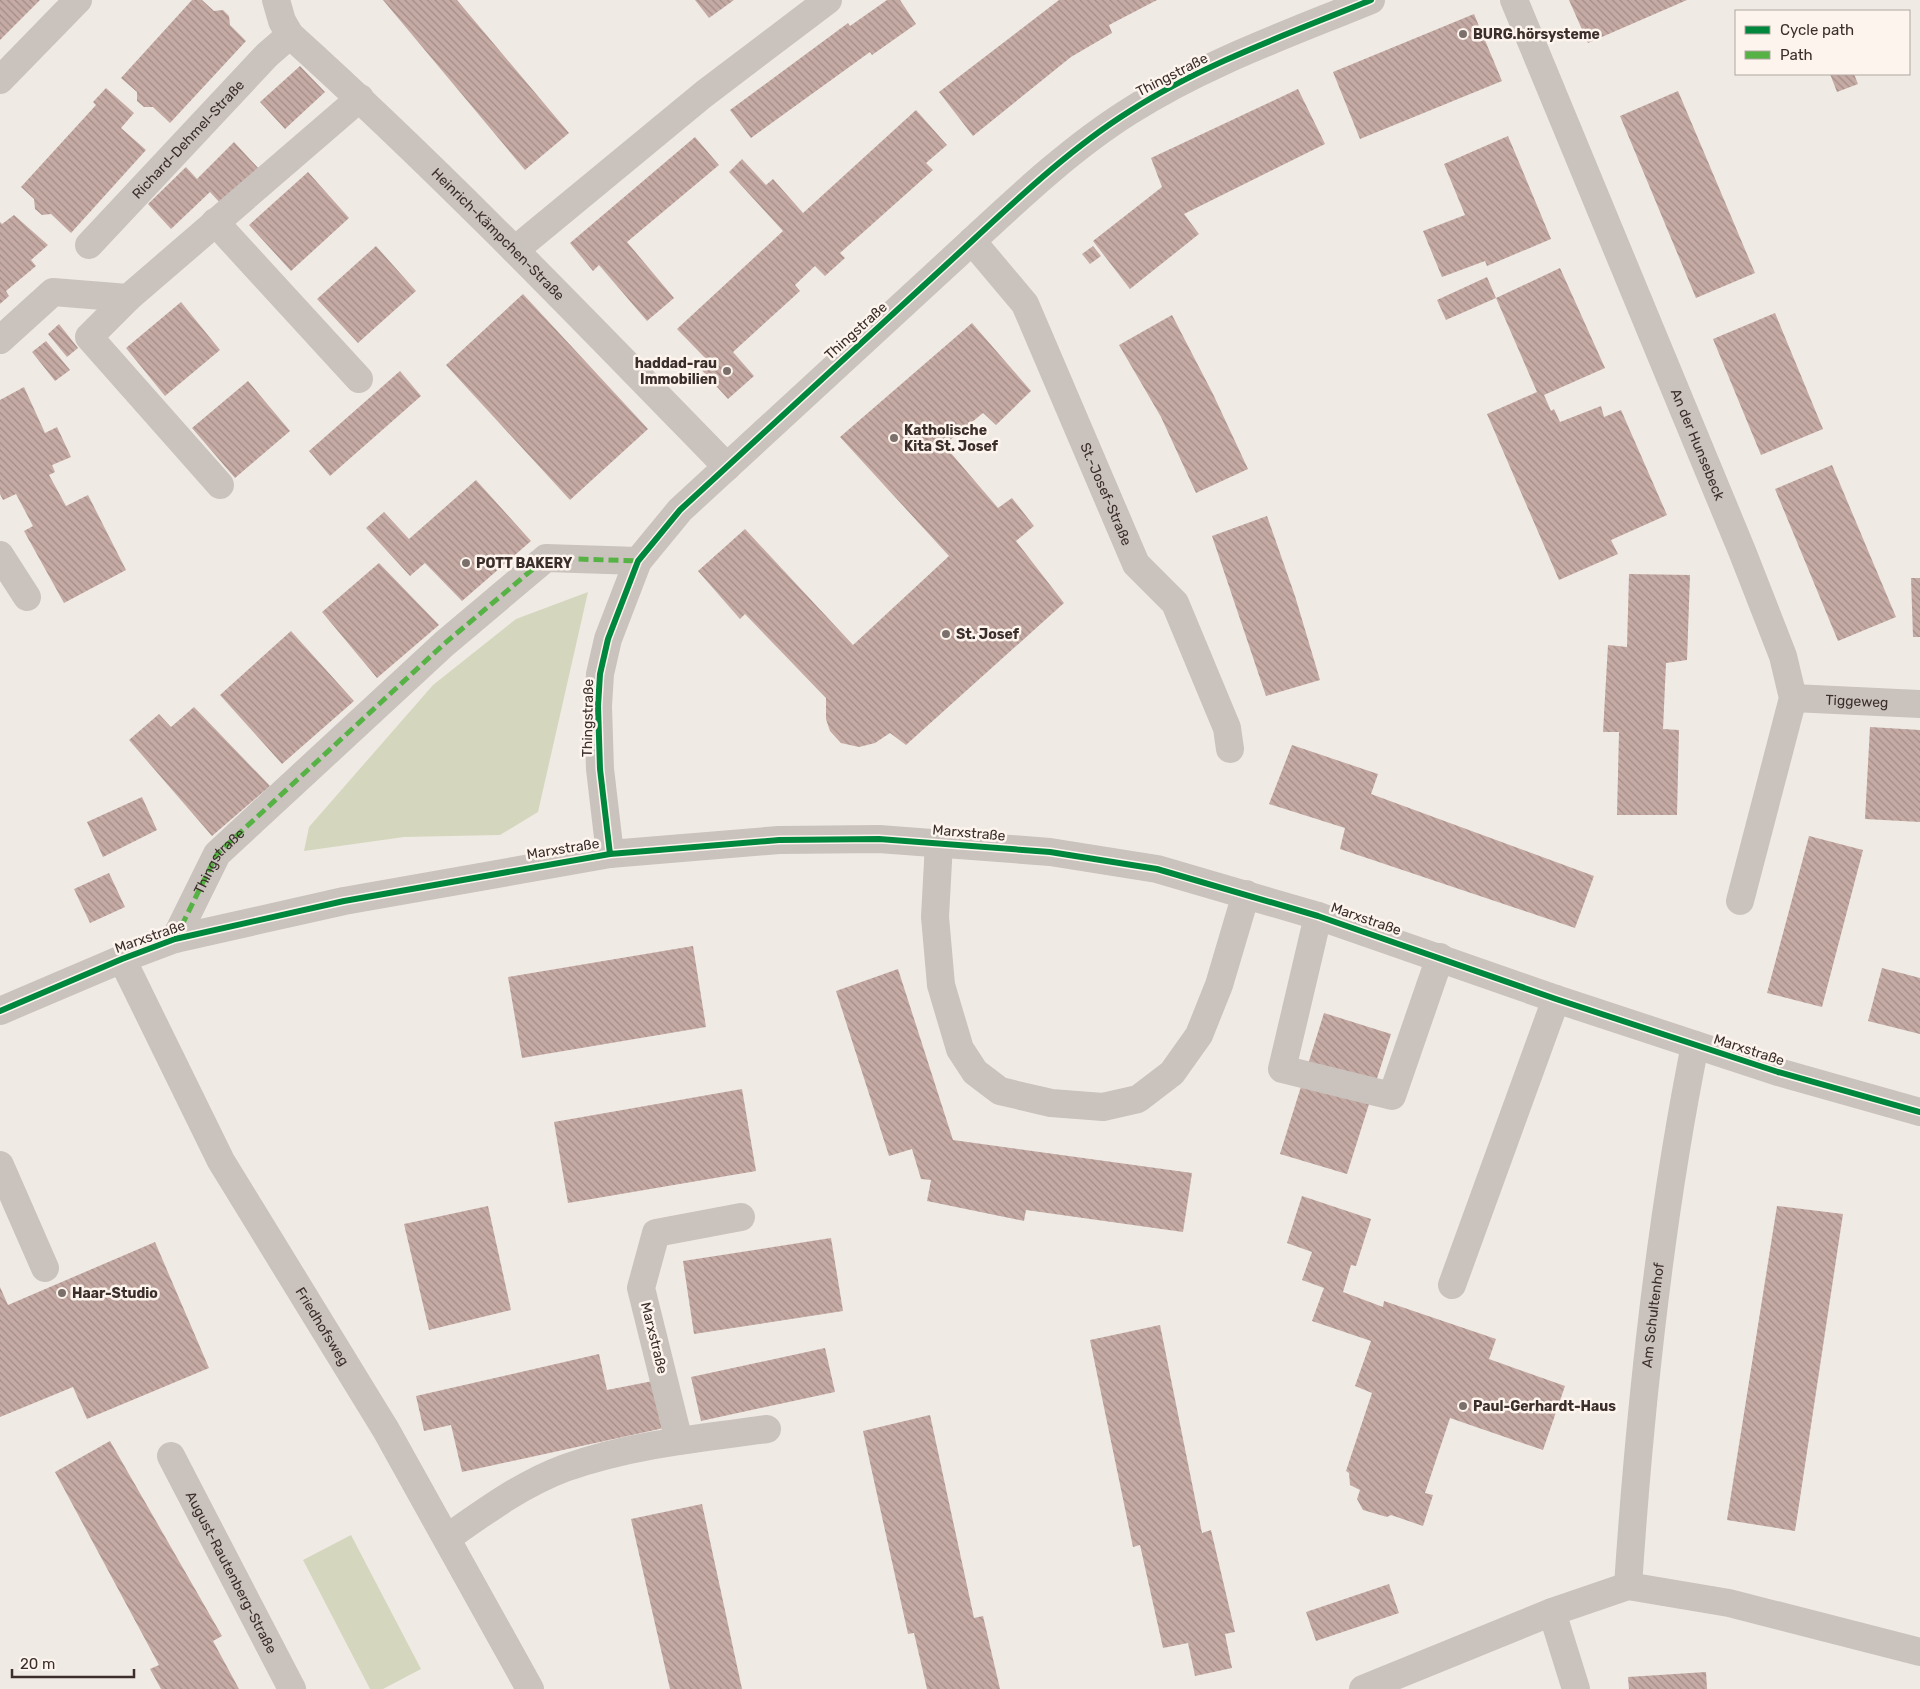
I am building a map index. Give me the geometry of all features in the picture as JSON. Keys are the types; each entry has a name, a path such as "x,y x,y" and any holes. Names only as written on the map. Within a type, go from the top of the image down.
{"street":[{"path":"0,80 78,0"},
{"name":"Heinrich-Kämpchen-Straße","path":"276,0 282,21 290,34 360,98 515,250 727,467"},
{"path":"515,250 704,94 828,0"},
{"name":"Thingstraße","path":"610,854 600,769 598,706 600,674 608,639 638,561 680,510 972,241 1071,154 1130,111 1185,80 1282,36 1371,0"},
{"name":"An der Hunsebeck","path":"1514,0 1742,551 1782,656 1793,698 1740,901"},
{"name":"Richard-Dehmel-Straße","path":"89,245 267,55 290,34"},
{"path":"220,485 89,337 128,298 360,98"},
{"path":"215,222 359,379"},
{"name":"St.-Josef-Straße","path":"972,241 1025,304 1136,564 1175,603 1227,728 1230,749"},
{"path":"0,340 53,292 128,298"},
{"path":"0,555 27,597"},
{"name":"Thingstraße","path":"175,939 217,854 444,644 546,558 638,561"},
{"name":"Tiggeweg","path":"1793,698 1920,704"},
{"name":"Marxstraße","path":"0,1011 122,959 175,939 344,901 610,854 778,840 879,839 1050,852 1157,869 1318,916 1556,999 1778,1072 1920,1112"},
{"path":"939,843 935,917 941,985 960,1049 975,1072 1000,1090 1051,1103 1103,1107 1138,1099 1172,1073 1202,1026 1219,986 1246,894"},
{"path":"1318,916 1282,1069 1392,1096 1440,958"},
{"name":"Friedhofsweg","path":"122,959 221,1161 386,1430 530,1689"},
{"path":"1452,1285 1556,999"},
{"name":"Am Schultenhof","path":"1628,1586 1639,1430 1653,1313 1681,1117 1695,1045"},
{"path":"0,1165 45,1268"},
{"name":"Marxstraße","path":"679,1440 641,1288 656,1233 741,1217"},
{"path":"447,1538 498,1502 564,1469 646,1446 767,1429"},
{"name":"August-Rautenberg-Straße","path":"171,1456 292,1689"},
{"path":"1363,1689 1552,1612 1628,1586 1729,1603 1920,1652"},
{"path":"1552,1612 1576,1689"}],"green space":[{"path":"588,592 538,812 500,835 404,837 304,851 309,827 433,685 516,619"},
{"path":"351,1535 421,1669 383,1689 370,1689 303,1560"}],"building":[{"path":"0,0 40,0 0,40"},
{"path":"192,0 202,0 214,11 223,10 229,16 230,25 246,41 170,123 153,107 144,107 137,101 137,92 121,78"},
{"path":"383,0 457,0 569,133 525,170"},
{"path":"695,0 734,0 709,18"},
{"path":"887,0 900,0 916,24 872,55 870,52 751,138 730,110 848,23 850,26"},
{"path":"1059,0 1157,0 1109,25 1112,33 1071,57 973,136 939,92"},
{"path":"1569,0 1687,0 1588,43"},
{"path":"1474,14 1502,81 1360,139 1333,72"},
{"path":"300,66 325,92 285,129 260,102"},
{"path":"1830,75 1854,75 1858,84 1837,92"},
{"path":"106,88 134,113 121,128 146,150 71,233 51,214 42,215 35,209 34,199 21,187 96,105 93,102"},
{"path":"1298,89 1325,144 1184,214 1199,234 1130,289 1093,241 1162,187 1151,158"},
{"path":"1678,91 1755,273 1696,298 1620,116"},
{"path":"916,110 947,145 926,163 933,170 840,253 845,258 825,276 815,266 795,285 800,291 733,352 754,376 728,399 698,366 706,359 677,329 783,231 729,172 742,159 766,185 773,179 803,213"},
{"path":"1508,136 1551,239 1487,266 1485,261 1442,277 1423,231 1465,215 1444,164"},
{"path":"695,137 719,165 627,242 674,298 647,321 599,265 593,271 570,243"},
{"path":"234,142 259,169 221,204 210,192 171,229 148,204 186,167 197,179"},
{"path":"308,172 349,218 291,271 249,225"},
{"path":"14,215 48,245 31,260 36,266 6,291 9,296 0,304 0,222 2,224"},
{"path":"376,246 416,291 358,343 317,299"},
{"path":"1093,246 1101,256 1090,264 1082,254"},
{"path":"1560,268 1605,368 1544,395 1551,411 1554,409 1560,422 1601,406 1604,417 1621,410 1667,515 1611,540 1618,554 1559,580 1487,414 1537,392 1496,298"},
{"path":"1487,277 1496,298 1446,320 1437,300"},
{"path":"523,294 648,429 570,500 446,365"},
{"path":"181,302 220,350 165,396 126,348"},
{"path":"1775,313 1823,429 1761,455 1713,339"},
{"path":"1172,315 1213,394 1248,469 1196,493 1161,417 1119,345"},
{"path":"972,323 1031,391 996,425 983,413 944,445 998,508 1012,498 1034,526 1016,541 1064,603 906,745 890,733 875,743 859,747 841,743 830,731 826,719 826,698 745,614 740,619 698,571 745,529 853,645 949,556 840,437"},
{"path":"59,324 78,348 67,357 48,334"},
{"path":"46,341 70,370 55,381 32,352"},
{"path":"400,371 421,396 330,476 309,451"},
{"path":"248,381 290,431 235,478 192,428"},
{"path":"24,387 45,433 57,427 71,457 52,465 55,472 49,475 66,506 88,495 126,570 64,603 24,531 33,526 16,494 3,500 0,494 0,400"},
{"path":"1832,465 1896,617 1838,641 1775,489"},
{"path":"476,480 531,541 462,601 425,563 410,576 366,528 384,512 409,539"},
{"path":"1267,516 1295,596 1320,680 1266,696 1212,536"},
{"path":"379,563 439,625 377,678 322,612"},
{"path":"1629,574 1690,575 1687,660 1666,663 1663,729 1679,730 1677,815 1617,815 1619,732 1603,732 1608,645 1627,647"},
{"path":"1911,578 1920,578 1920,637 1913,637"},
{"path":"291,631 354,701 282,764 220,695"},
{"path":"194,707 270,786 212,836 129,740 159,714 171,727"},
{"path":"1870,727 1920,730 1920,822 1865,819"},
{"path":"1292,745 1378,774 1371,794 1594,876 1575,928 1340,849 1345,828 1269,804"},
{"path":"142,797 157,830 103,857 87,822"},
{"path":"1809,836 1863,850 1822,1007 1767,993"},
{"path":"109,873 125,907 90,923 74,889"},
{"path":"693,946 706,1027 522,1058 508,977"},
{"path":"1882,968 1920,978 1920,1034 1868,1021"},
{"path":"898,969 953,1140 1192,1173 1183,1232 1026,1210 1024,1221 927,1201 931,1180 921,1179 912,1149 889,1156 836,991"},
{"path":"1324,1013 1391,1034 1347,1174 1280,1154"},
{"path":"742,1089 756,1171 568,1203 554,1122"},
{"name":"Paul-Gerhardt-Haus","path":"1302,1196 1371,1219 1356,1266 1351,1265 1343,1292 1383,1307 1384,1301 1496,1339 1489,1359 1565,1386 1543,1450 1450,1418 1425,1493 1433,1495 1423,1526 1391,1515 1387,1517 1363,1510 1357,1499 1360,1490 1350,1485 1349,1473 1346,1471 1372,1393 1355,1386 1371,1341 1312,1321 1324,1288 1302,1280 1312,1252 1287,1243"},
{"path":"488,1206 511,1310 429,1330 404,1224"},
{"path":"1777,1206 1843,1214 1795,1531 1727,1520"},
{"path":"831,1238 843,1311 694,1334 683,1261"},
{"path":"155,1242 209,1368 87,1419 73,1387 0,1417 0,1287 8,1305"},
{"path":"1160,1325 1202,1533 1211,1530 1235,1632 1225,1634 1232,1668 1195,1676 1188,1643 1163,1648 1140,1545 1133,1547 1090,1340"},
{"path":"825,1348 835,1392 701,1421 691,1377"},
{"path":"599,1354 607,1390 653,1381 664,1428 462,1472 451,1425 424,1431 416,1396"},
{"path":"930,1415 974,1618 983,1616 1000,1689 927,1689 914,1633 908,1634 863,1431"},
{"path":"110,1441 222,1636 213,1641 239,1689 161,1689 150,1669 159,1665 55,1472"},
{"path":"702,1504 742,1689 670,1689 631,1519"},
{"path":"1389,1584 1399,1613 1316,1641 1306,1612"},
{"path":"1706,1672 1707,1689 1629,1689 1628,1677"}],"marked path":[{"path":"175,939 217,854 444,644 546,558 638,561"}],"cycle path":[{"path":"610,854 600,769 598,706 600,674 608,639 638,561 680,510 1012,204 1081,145 1130,111 1187,78 1279,37 1371,0"},
{"path":"0,1011 122,959 175,939 344,901 610,854 779,840 879,839 1050,852 1157,869 1318,916 1556,999 1778,1072 1920,1112"}],"place":[{"name":"BURG.hörsysteme","path":"1463,34"},
{"name":"haddad-rau Immobilien","path":"727,371"},
{"name":"Katholische Kita St. Josef","path":"894,438"},
{"name":"POTT BAKERY","path":"466,563"},
{"name":"St. Josef","path":"946,634"},
{"name":"Haar-Studio","path":"62,1293"},
{"name":"Paul-Gerhardt-Haus","path":"1463,1406"}]}
